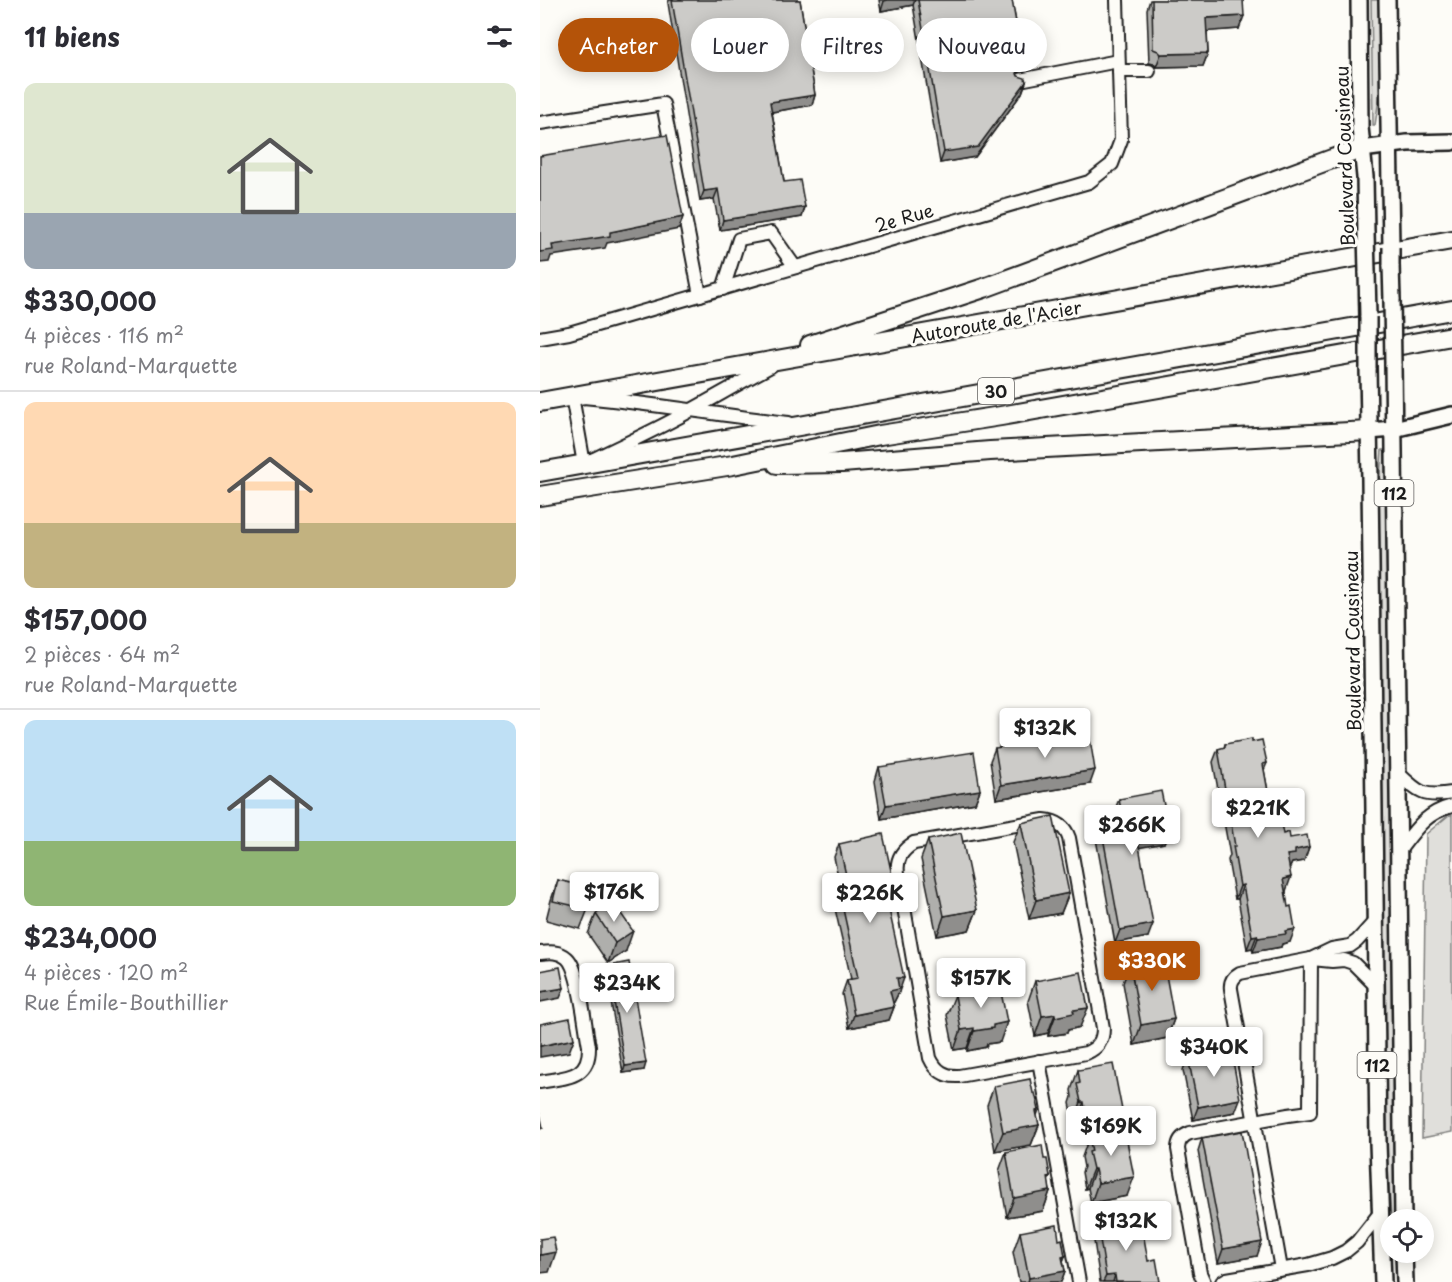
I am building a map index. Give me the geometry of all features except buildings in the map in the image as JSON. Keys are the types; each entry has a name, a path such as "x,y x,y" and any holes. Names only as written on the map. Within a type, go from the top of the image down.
{"highway":[{"path":"746,366 984,288 1362,148"},
{"name":"Autoroute de l'Acier","path":"540,402 1452,240"},
{"name":"30","path":"540,472 1452,310"},
{"path":"540,496 733,465 880,435 1452,336"},
{"path":"733,465 842,463 990,451 1369,431"}],"main road":[{"name":"Boulevard Cousineau","path":"1359,0 1360,124 1365,177 1366,233 1380,1213"},
{"name":"112","path":"1387,0 1403,1209"},
{"path":"1362,148 1389,144 1452,142"},
{"path":"1369,431 1394,429 1452,415"},
{"name":"Boulevard Cousineau","path":"1382,1263 1383,1282"},
{"path":"1404,1263 1405,1282"}],"street":[{"name":"2e Rue","path":"540,338 569,333 1089,182 1112,164 1121,140 1116,0"},
{"path":"1020,80 1119,66 1149,71"},
{"path":"540,123 663,104 700,295"},
{"path":"723,289 739,239 771,233 795,267"},
{"path":"805,425 691,410 617,400 572,396 584,464 653,431 691,410 784,359 809,345"},
{"path":"1398,773 1413,787 1425,794 1452,793"},
{"path":"1399,851 1424,819 1452,806"},
{"path":"1044,820 1059,824 1068,834 1103,1036 1098,1046 1089,1051 1039,1061 955,1076 943,1074 934,1065 929,1054 897,868 900,856 910,845 1044,820"},
{"path":"1290,1282 1284,1269 1231,982 1240,973 1311,959 1332,949 1354,944 1376,920"},
{"path":"540,954 551,951 560,953 573,965 589,1046 586,1066 579,1072 540,1082"},
{"path":"1311,959 1344,960 1353,963 1376,986"},
{"path":"1204,1282 1200,1273 1178,1149 1179,1143 1184,1136 1190,1133 1310,1112 1311,959"},
{"path":"1039,1061 1079,1282"},
{"path":"1222,1282 1227,1279 1332,1258 1352,1247 1380,1213"}],"shaded area":[{"path":"1371,0 1380,0 1380,92 1375,125 1373,125"},
{"path":"1382,450 1385,450 1396,1209 1390,1209 1387,1151 1378,502"},
{"path":"1452,815 1452,1132 1422,1138 1426,834"}]}
